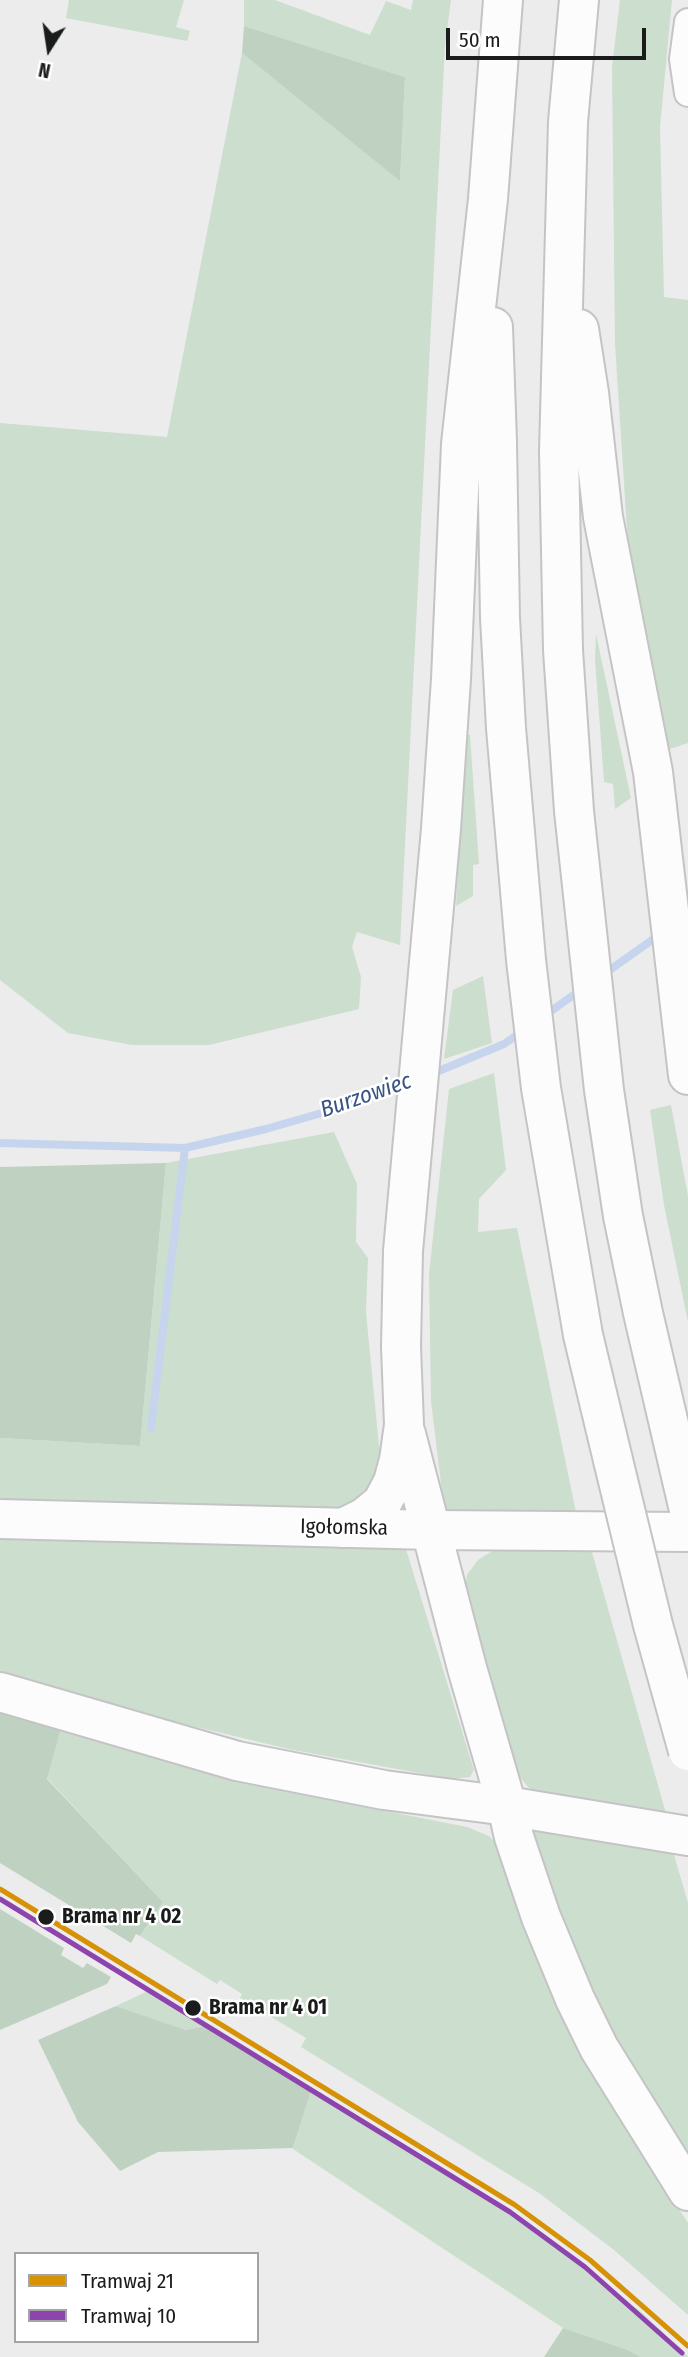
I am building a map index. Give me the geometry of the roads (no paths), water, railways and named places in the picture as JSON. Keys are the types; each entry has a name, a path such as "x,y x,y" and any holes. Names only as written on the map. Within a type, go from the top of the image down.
{"main road":[{"path":"342,1528 365,1517 382,1503 396,1471 404,1425 401,1347 403,1251 451,679 461,444 488,199 503,0"},
{"path":"579,0 568,122 564,230 559,451 563,650 575,811 604,1090 623,1216 688,1506"},
{"path":"488,199 498,442 500,618 506,727 526,960 541,1088 583,1335 653,1625 688,1751"},
{"path":"564,230 589,393 603,517 653,772 688,1073"},
{"path":"404,1425 467,1668 498,1767 514,1837 541,1917 575,1999 599,2048 688,2192"},
{"name":"Igołomska","path":"0,1520 431,1530 688,1532"},
{"path":"0,1692 237,1761 384,1790 507,1806 688,1836"}],"street":[{"path":"688,22 683,59 688,93"}],"waterway":[{"name":"Burzowiec","path":"604,974 662,933"},
{"name":"Burzowiec","path":"544,1016 582,989"},
{"name":"Burzowiec","path":"429,1075 504,1044 524,1030"},
{"name":"Burzowiec","path":"0,1143 185,1148 266,1129 363,1101 407,1083"},
{"path":"151,1428 185,1148"}],"tram line":[{"name":"21","path":"0,1889 515,2205 590,2260 688,2346"},
{"name":"10","path":"0,1899 510,2212 585,2267 682,2353"}],"place":[{"name":"Brama nr 4 02","path":"46,1917"},
{"name":"Brama nr 4 01","path":"193,2008"}]}
